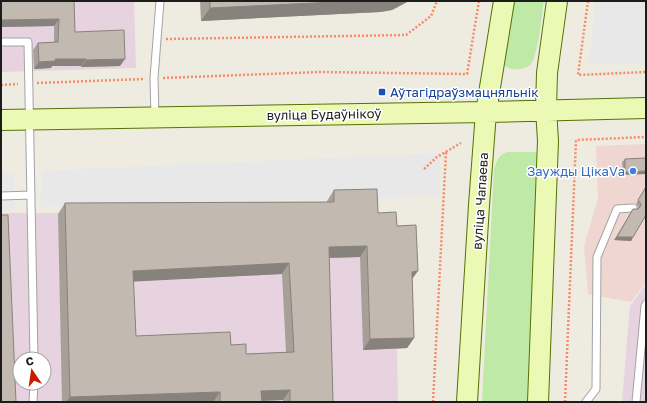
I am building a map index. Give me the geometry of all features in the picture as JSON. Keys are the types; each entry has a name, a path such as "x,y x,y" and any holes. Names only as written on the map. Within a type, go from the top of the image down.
{"main road":[{"name":"вуліца Чапаева","path":"467,402 486,112 504,1"},
{"path":"538,402 548,140 546,109 548,73 557,1"},
{"name":"вуліца Будаўнікоў","path":"1,120 646,108"}],"lane":[{"path":"155,117 154,78 160,1"},
{"path":"1,42 28,42 30,84 29,119 34,351"},
{"path":"1,196 31,195"},
{"path":"586,402 596,389 597,257 618,209 633,208"},
{"path":"636,402 644,306 646,304"},
{"path":"32,402 33,391"}],"path":[{"path":"158,39 406,35 431,16 437,1"},
{"path":"1,85 320,72 466,74 479,1"},
{"path":"588,1 578,74 646,72"},
{"path":"565,402 576,140 646,137"},
{"path":"424,169 437,157 461,143"},
{"path":"433,402 446,152"}],"shaded area":[{"path":"1,1 134,1 136,68 1,72"},
{"path":"595,1 646,1 646,63 588,64 591,49"},
{"path":"646,144 646,282 631,302 588,294 584,246 598,198 596,146"},
{"path":"440,153 440,196 40,207 42,171"},
{"path":"1,172 14,172 15,209 1,210"},
{"path":"370,200 405,282 407,348 397,349 398,402 1,402 1,213 317,213 328,224 327,201"},
{"path":"646,284 646,402 622,402 630,306"}],"green space":[{"path":"509,1 544,1 541,25 533,61 528,67 519,69 510,68 502,64"},
{"path":"507,152 536,152 540,157 534,402 482,402 494,169 499,158"}],"building":[{"path":"1,1 74,1 75,32 124,30 125,59 55,59 56,61 39,62 38,43 58,42 59,19 1,20"},
{"path":"210,1 355,1 210,8"},
{"path":"646,158 646,171 625,172 625,159"},
{"path":"646,187 646,215 633,237 617,237 633,209 638,209 640,207 641,204 638,200"},
{"path":"377,189 378,213 396,212 397,226 416,225 418,271 412,272 414,338 370,339 367,246 329,247 333,402 290,402 290,390 261,391 262,402 220,402 220,392 70,397 65,203 334,202 334,190","holes":["289,263 294,352 246,354 246,344 231,345 230,332 136,336 133,271"]},
{"path":"1,215 8,215 14,351 12,351 12,391 16,391 16,402 1,402"}],"place":[{"name":"Аўтагідраўзмацняльнік","path":"382,92"},
{"name":"Заужды ЦікаVа","path":"633,171"}]}
